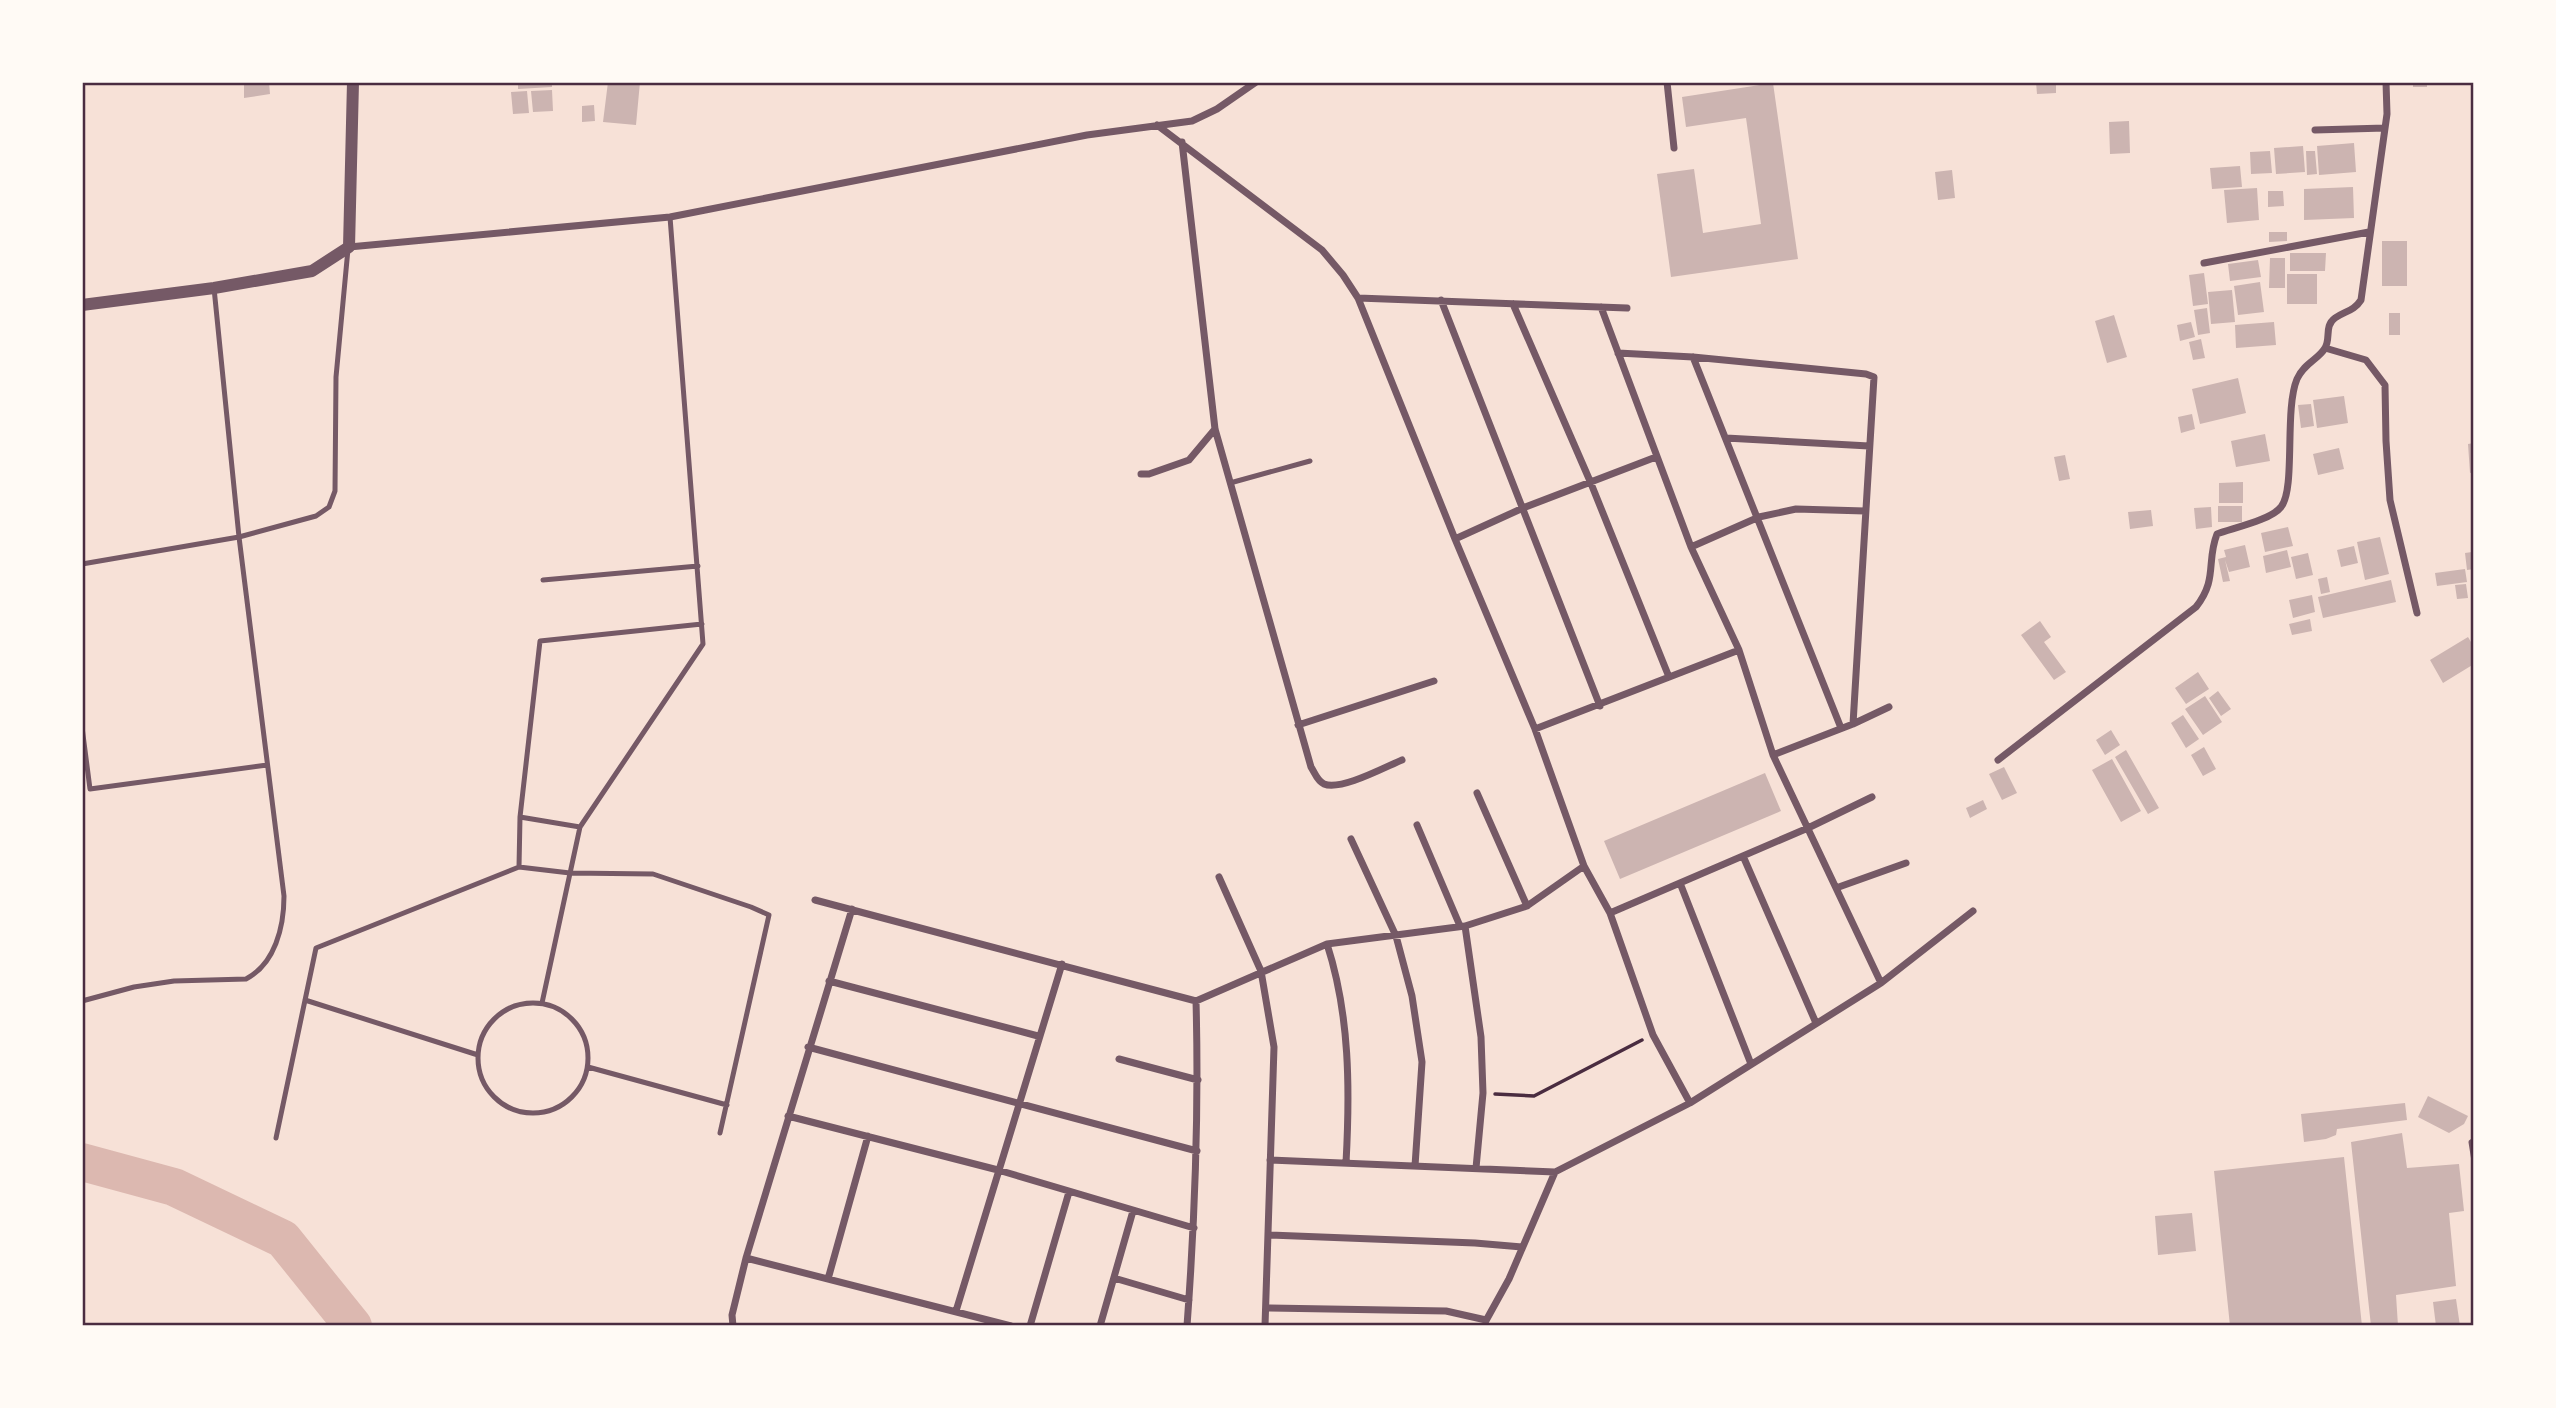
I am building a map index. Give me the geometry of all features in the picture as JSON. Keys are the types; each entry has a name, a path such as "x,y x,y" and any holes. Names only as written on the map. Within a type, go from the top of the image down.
{"street":[{"path":"349,247 353,82"},
{"path":"82,305 214,288 312,271 349,247 670,217 1087,135 1192,121 1205,116 1256,82"},
{"path":"1667,82 1674,148"},
{"path":"1998,760 2196,607 2205,596 2212,576 2213,544 2217,534 2262,519 2281,507 2287,491 2290,401 2295,382 2302,368 2325,348 2329,326 2334,318 2355,308 2361,300 2385,128 2386,82"},
{"path":"1157,125 1322,250 1358,298 1535,729 1584,866 1609,913 1653,1035 1690,1103"},
{"path":"2315,130 2385,128"},
{"path":"1182,142 1215,429 1311,767 1318,780 1326,785 1337,786 1402,760"},
{"path":"2204,264 2369,232"},
{"path":"1358,298 1627,308"},
{"path":"1441,300 1600,706"},
{"path":"1513,304 1590,481 1669,677"},
{"path":"1601,307 1691,547 1739,650 1773,755 1881,983"},
{"path":"2325,348 2366,360 2385,385 2390,499 2417,613"},
{"path":"1618,353 1693,357 1866,374 1874,377 1853,724"},
{"path":"1693,357 1841,728"},
{"path":"1140,474 1149,474 1189,460 1215,429"},
{"path":"1726,438 1869,446"},
{"path":"1455,539 1523,508 1656,457"},
{"path":"1691,547 1759,517 1796,509 1864,511"},
{"path":"1535,729 1739,650"},
{"path":"1298,725 1434,681"},
{"path":"1773,755 1889,707"},
{"path":"1477,793 1527,906"},
{"path":"1609,913 1808,828 1872,797"},
{"path":"1417,825 1462,926 1481,1037 1483,1093 1476,1168"},
{"path":"1351,839 1396,936 1412,996 1422,1062 1415,1166"},
{"path":"1743,856 1816,1023"},
{"path":"1836,888 1906,863"},
{"path":"815,900 1196,1001 1327,944 1462,926 1527,906 1584,866"},
{"path":"1219,877 1261,971 1274,1047 1265,1326"},
{"path":"1680,883 1751,1064"},
{"path":"733,1326 732,1315 746,1258 852,909"},
{"path":"1270,1160 1555,1172 1690,1103 1881,983 1973,911"},
{"path":"1327,944 1335,969 1347,1047 1349,1107 1346,1163"},
{"path":"956,1311 1062,964"},
{"path":"829,981 1038,1036"},
{"path":"1187,1326 1195,1228 1198,1080 1196,1001"},
{"path":"808,1047 1197,1151"},
{"path":"1119,1059 1198,1080"},
{"path":"788,1116 998,1170 1195,1228"},
{"path":"828,1279 868,1136"},
{"path":"1266,1308 1446,1311 1485,1323 1508,1279 1555,1172"},
{"path":"1030,1326 1069,1192"},
{"path":"1100,1326 1133,1211"},
{"path":"1268,1235 1475,1242 1522,1247"},
{"path":"746,1258 1011,1326"},
{"path":"1114,1278 1189,1300"}],"lane":[{"path":"542,1003 580,827 703,644 670,217"},
{"path":"82,564 239,537 316,516 329,507 335,491 336,377 349,247"},
{"path":"82,1001 134,986 246,979 262,968 279,934 284,906 239,537 214,288"},
{"path":"1230,483 1310,461"},
{"path":"543,580 698,566"},
{"path":"519,867 520,817 540,640 702,624"},
{"path":"82,727 90,789 267,765"},
{"path":"520,817 580,827"},
{"path":"276,1138 316,948 519,867 570,873 639,873 668,877 769,915 720,1133"},
{"path":"305,1000 478,1055"},
{"path":"542,1003 569,1015 578,1026 588,1053 587,1068 582,1083 572,1097 559,1107 526,1113 497,1100 486,1087 480,1072 478,1055 484,1033 499,1014 512,1006 542,1003"},
{"path":"587,1068 727,1105"},
{"path":"2474,1140 2471,1142 2474,1161"}],"path":[{"path":"1483,1093 1534,1096 1653,1035"}],"building":[{"path":"244,82 269,82 270,94 244,98"},
{"path":"518,82 552,82 552,87 518,89"},
{"path":"608,82 640,82 636,125 603,122"},
{"path":"2036,82 2056,82 2056,93 2037,94"},
{"path":"2413,82 2427,82 2427,87 2413,87"},
{"path":"1773,83 1798,259 1671,277 1657,174 1694,169 1703,233 1761,224 1746,118 1686,127 1682,97"},
{"path":"552,90 553,111 533,112 531,91"},
{"path":"527,91 529,113 513,114 511,92"},
{"path":"594,105 595,121 582,122 582,106"},
{"path":"2129,121 2130,153 2110,154 2109,122"},
{"path":"2354,143 2356,172 2319,175 2317,146"},
{"path":"2303,146 2305,172 2276,174 2274,148"},
{"path":"2270,151 2272,173 2251,174 2250,152"},
{"path":"2306,151 2315,151 2317,174 2307,175"},
{"path":"2240,166 2242,187 2212,189 2210,168"},
{"path":"1952,170 1955,198 1938,200 1935,172"},
{"path":"2353,187 2354,218 2304,220 2304,189"},
{"path":"2257,188 2259,220 2227,223 2224,190"},
{"path":"2268,191 2283,191 2284,206 2268,207"},
{"path":"2269,232 2287,232 2287,241 2269,242"},
{"path":"2382,241 2407,241 2407,286 2382,286"},
{"path":"2290,253 2326,253 2325,271 2290,271"},
{"path":"2270,258 2285,258 2285,288 2269,288"},
{"path":"2258,260 2261,277 2230,281 2228,264"},
{"path":"2204,273 2208,304 2193,306 2189,275"},
{"path":"2287,274 2317,274 2317,304 2287,304"},
{"path":"2260,282 2264,312 2238,315 2234,286"},
{"path":"2232,290 2235,322 2211,324 2208,292"},
{"path":"2207,308 2210,333 2198,335 2194,310"},
{"path":"2389,313 2400,313 2400,335 2389,335"},
{"path":"2114,315 2127,357 2107,363 2095,321"},
{"path":"2191,322 2195,337 2180,341 2177,325"},
{"path":"2274,322 2276,345 2236,348 2235,325"},
{"path":"2201,339 2205,358 2193,360 2189,342"},
{"path":"2238,378 2246,413 2200,424 2192,389"},
{"path":"2344,396 2348,423 2317,428 2313,400"},
{"path":"2311,404 2314,426 2301,428 2298,405"},
{"path":"2192,414 2195,429 2181,433 2178,417"},
{"path":"2265,434 2270,461 2236,467 2231,441"},
{"path":"2474,443 2474,472 2470,473 2468,444"},
{"path":"2339,448 2344,469 2318,475 2313,454"},
{"path":"2065,455 2070,479 2059,481 2054,457"},
{"path":"2243,482 2243,503 2219,503 2219,483"},
{"path":"2218,506 2242,506 2242,522 2218,522"},
{"path":"2211,507 2212,527 2196,529 2194,508"},
{"path":"2151,510 2153,526 2130,529 2128,512"},
{"path":"2288,527 2293,546 2265,552 2261,533"},
{"path":"2380,537 2389,574 2365,580 2357,542"},
{"path":"2471,539 2474,539 2474,569 2467,570 2465,553 2472,552"},
{"path":"2245,545 2250,567 2229,572 2225,560 2230,581 2223,582 2218,559 2226,557 2224,550"},
{"path":"2354,546 2358,563 2341,567 2337,550"},
{"path":"2287,550 2291,567 2266,573 2263,556"},
{"path":"2308,553 2313,575 2296,579 2291,557"},
{"path":"2465,569 2467,582 2437,586 2435,573"},
{"path":"2327,577 2330,592 2321,594 2318,579"},
{"path":"2391,580 2396,602 2323,618 2318,597"},
{"path":"2466,584 2468,598 2457,599 2455,585"},
{"path":"2312,595 2315,612 2293,618 2289,600"},
{"path":"2310,619 2312,631 2292,635 2289,624"},
{"path":"2040,621 2051,637 2044,642 2066,672 2054,680 2021,635"},
{"path":"2468,637 2474,647 2474,664 2443,683 2430,660"},
{"path":"2198,672 2209,689 2186,704 2175,688"},
{"path":"2218,691 2231,709 2221,716 2209,698"},
{"path":"2205,696 2222,722 2203,735 2185,709"},
{"path":"2183,715 2199,739 2186,748 2171,723"},
{"path":"2111,730 2120,745 2105,755 2096,740"},
{"path":"2204,747 2216,769 2203,776 2191,755"},
{"path":"2126,750 2159,808 2148,814 2115,757"},
{"path":"2112,759 2141,811 2121,822 2092,770"},
{"path":"2004,767 2017,793 2002,800 1989,774"},
{"path":"1765,773 1781,811 1620,879 1604,841"},
{"path":"1983,800 1987,809 1970,818 1966,808"},
{"path":"2428,1096 2468,1116 2464,1124 2449,1133 2418,1117"},
{"path":"2405,1103 2407,1120 2337,1129 2336,1135 2326,1139 2304,1142 2301,1114"},
{"path":"2402,1133 2407,1168 2459,1164 2464,1211 2449,1213 2456,1286 2396,1295 2398,1326 2371,1326 2351,1142"},
{"path":"2344,1157 2362,1326 2230,1326 2214,1171"},
{"path":"2192,1213 2196,1251 2158,1255 2155,1216"},
{"path":"2456,1299 2460,1326 2436,1326 2433,1302"}],"waterway":[{"path":"82,1162 174,1187 283,1239 353,1326"}]}
